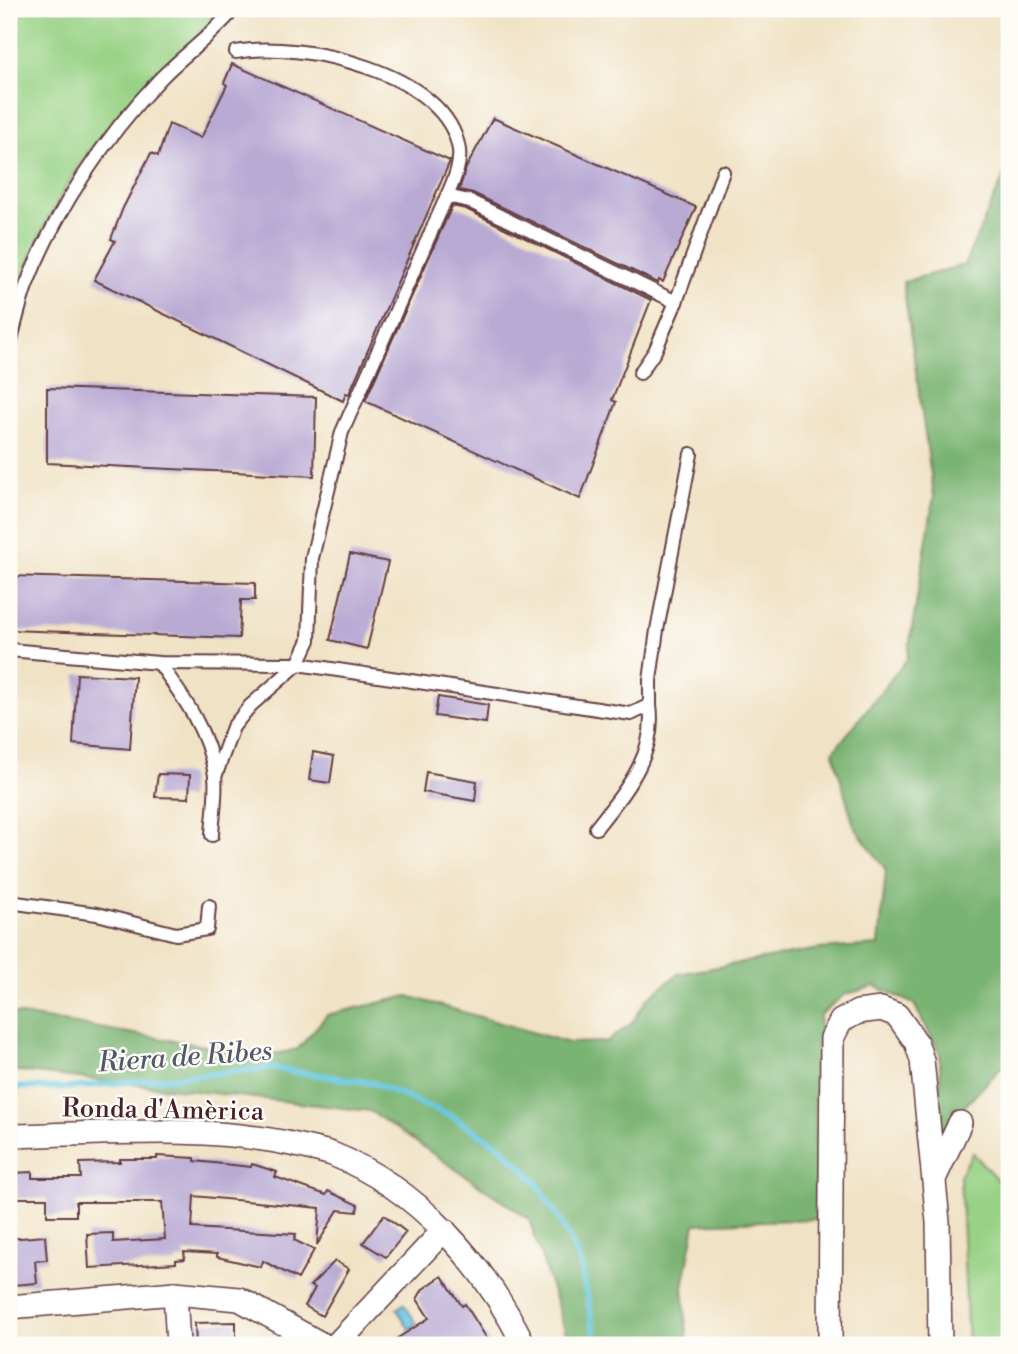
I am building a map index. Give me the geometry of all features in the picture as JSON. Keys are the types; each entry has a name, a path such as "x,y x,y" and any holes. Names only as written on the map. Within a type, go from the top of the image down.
{"street":[{"path":"830,1345 832,1038 841,1021 858,1012 881,1009 897,1015 906,1024 922,1060 938,1222 940,1345"},
{"path":"933,1180 960,1123"},
{"name":"Ronda d'Amèrica","path":"9,1136 174,1133 268,1139 331,1154 395,1188 444,1230 504,1305 524,1345"},
{"path":"336,1345 444,1230"},
{"path":"175,1293 178,1345"},
{"path":"9,1307 175,1293 239,1299 323,1345"}],"lane":[{"path":"9,348 36,263 97,157 120,125 162,77 215,32 234,9"},
{"path":"212,835 215,777 233,727 250,706 298,664 309,640 312,558 342,432 447,196 457,168 459,152 449,122 434,104 375,71 344,61 287,49 259,47 236,51"},
{"path":"640,373 655,351 676,302 723,172"},
{"path":"447,196 469,201 676,302"},
{"path":"596,828 628,788 642,764 651,737 650,680 657,630 691,454"},
{"path":"9,650 159,663 298,664 631,714 650,705"},
{"path":"159,663 198,721 215,777"},
{"path":"9,902 97,914 176,934 207,929 209,906"}],"green space":[{"path":"9,9 226,9 135,96 86,156 41,234 9,318"},
{"path":"1009,165 1009,1059 940,1133 940,1054 914,1004 875,986 844,995 820,1015 815,1079 816,1219 695,1224 683,1287 688,1345 570,1345 529,1219 370,1111 9,1070 9,1013 266,1056 298,1049 327,1015 408,996 569,1043 606,1042 631,1024 648,998 678,974 819,949 879,945 886,870 854,826 833,752 907,659 934,496 903,282 964,265"},
{"path":"973,1153 1009,1193 1009,1345 968,1345 960,1174"}],"water":[{"path":"404,1304 417,1324 409,1329 397,1309"}],"building":[{"path":"232,64 450,161 349,394 346,393 343,401 94,280 115,241 111,239 123,208 151,153 158,156 169,124 201,138 227,85 224,83"},
{"path":"493,118 696,207 663,282 659,280 658,283 473,193 459,190 466,168"},
{"path":"452,206 466,209 651,300 612,400 616,402 580,499 365,401"},
{"path":"47,388 316,397 314,476 47,463"},
{"path":"350,554 388,562 367,649 330,640"},
{"path":"9,576 255,583 255,600 241,600 239,638 9,630"},
{"path":"77,674 135,677 130,749 73,744"},
{"path":"438,697 488,705 486,723 435,716"},
{"path":"313,752 334,756 330,783 309,780"},
{"path":"426,772 477,781 475,801 423,792"},
{"path":"158,774 190,775 189,798 155,797"},
{"path":"157,1156 195,1158 195,1161 251,1167 252,1164 277,1172 275,1177 326,1195 328,1191 358,1205 357,1212 338,1210 317,1245 320,1208 194,1196 192,1228 296,1234 294,1240 314,1250 298,1279 263,1261 261,1267 217,1257 217,1254 184,1252 185,1259 176,1260 176,1263 89,1268 87,1234 113,1233 113,1242 165,1239 162,1202 76,1202 76,1216 47,1216 47,1198 13,1198 12,1173 32,1172 32,1178 81,1178 80,1163 157,1159"},
{"path":"384,1215 406,1232 386,1257 363,1243"},
{"path":"45,1236 47,1260 35,1261 37,1283 13,1285 9,1239"},
{"path":"335,1261 349,1269 322,1316 305,1306 315,1288 310,1286"},
{"path":"442,1276 462,1306 465,1304 491,1345 387,1345 429,1318 417,1299 423,1289"},
{"path":"236,1322 236,1345 196,1345 195,1323"}],"waterway":[{"name":"Riera de Ribes","path":"9,1087 68,1088 270,1068 373,1083 453,1117 501,1147 534,1179 562,1223 580,1261 597,1345"}]}
